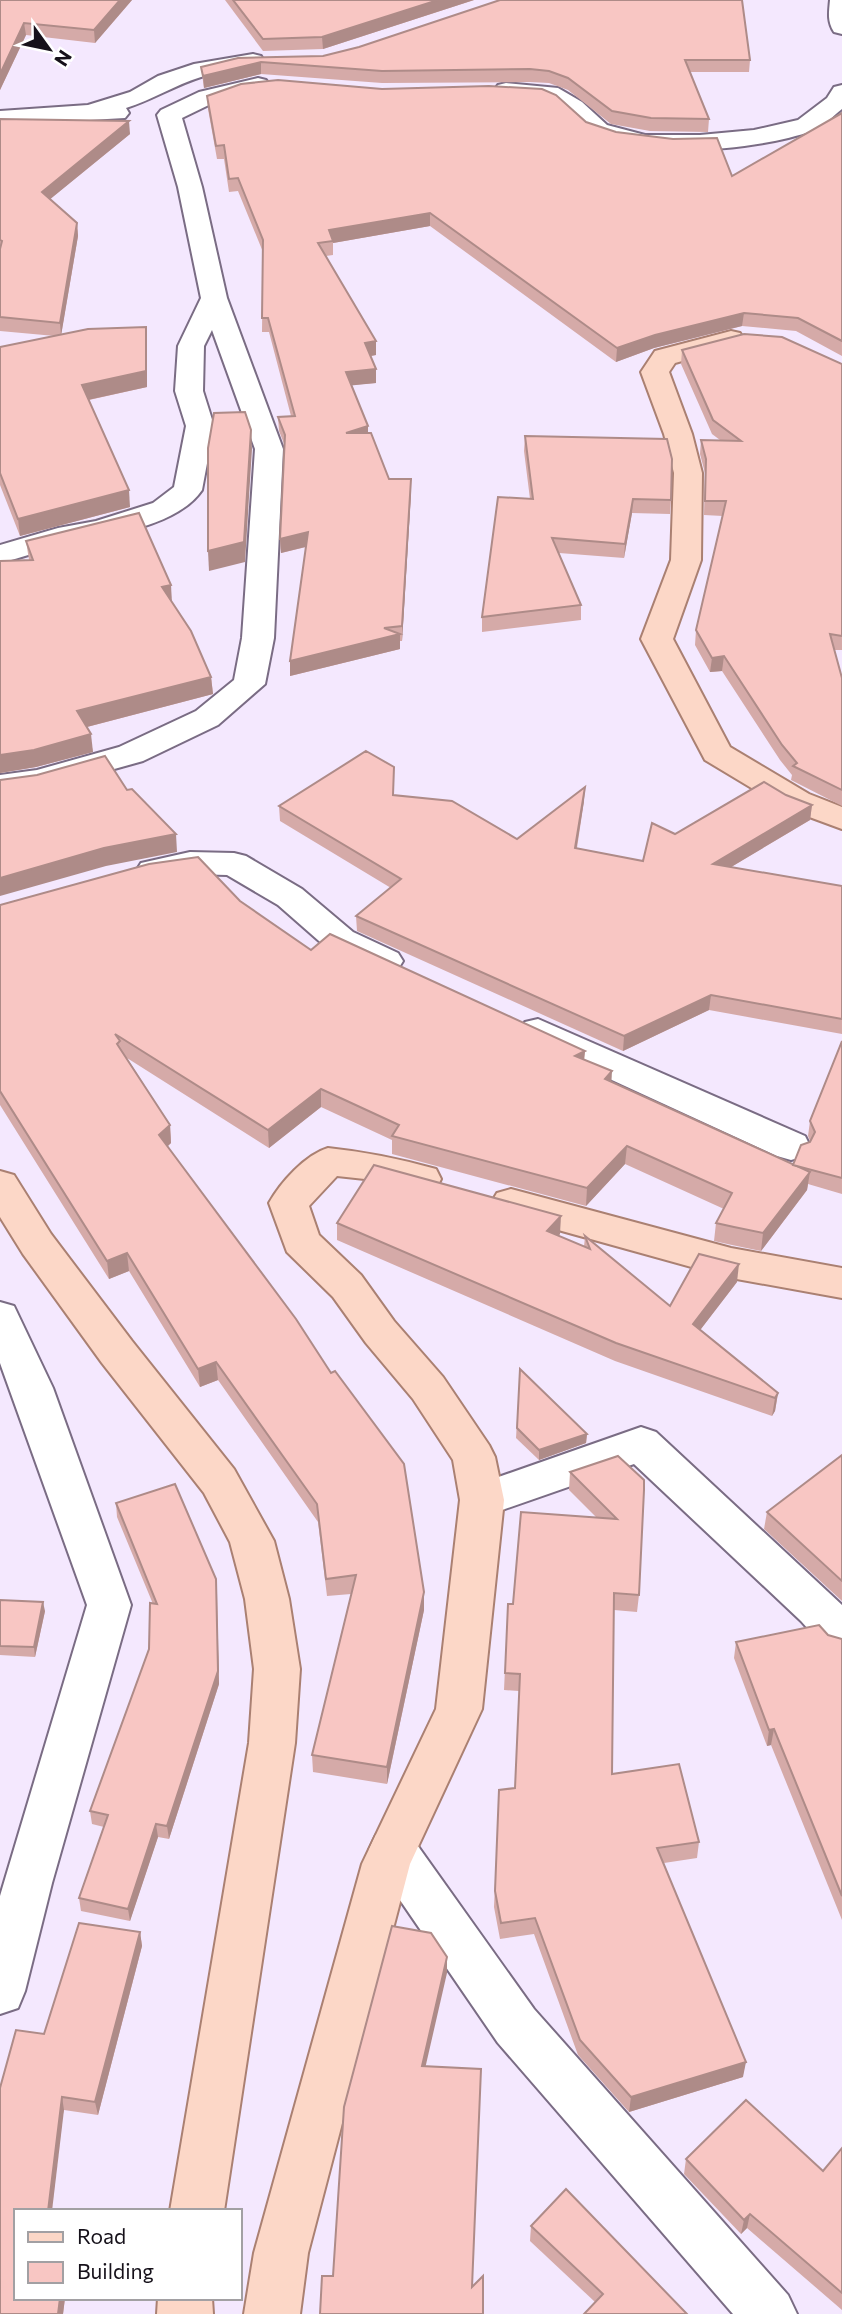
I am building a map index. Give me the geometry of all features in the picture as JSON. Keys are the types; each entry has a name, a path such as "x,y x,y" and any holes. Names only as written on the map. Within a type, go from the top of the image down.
{"main road":[{"path":"764,338 741,337 665,357 655,372 678,435 688,473 686,560 657,639 717,753 797,801 842,819"},
{"path":"272,2314 284,2240 386,1864 459,1709 482,1500 474,1457 428,1388 380,1332 347,1286 301,1242 289,1202 328,1162 374,1166 731,1263 842,1283"},
{"path":"0,1185 37,1244 219,1481 252,1541 267,1599 277,1669 272,1743 197,2209"}],"street":[{"path":"841,0 839,17 842,27"},
{"path":"0,118 90,112 169,115 207,97 261,84 275,72 238,61 166,80 138,97 90,112"},
{"path":"484,91 550,93 574,107 599,130 644,142 754,137 806,125 836,102 842,92"},
{"path":"0,785 39,780 131,754 207,718 249,684 258,638 269,449 214,298 190,187 169,115"},
{"path":"0,554 58,537 102,529 163,509 188,490 201,426 188,391 191,346 214,298"},
{"path":"124,877 190,863 234,864 290,897 340,940 412,973"},
{"path":"509,1018 791,1146"},
{"path":"0,1317 32,1388 109,1605 0,1991"},
{"path":"482,1500 641,1444 817,1608 842,1636"},
{"path":"393,1850 516,2026 769,2314"}],"building":[{"path":"0,0 120,0 94,30 24,23 0,74"},
{"path":"233,0 438,0 322,37 263,39"},
{"path":"500,0 742,0 750,60 685,60 709,119 651,118 612,111 568,78 549,71 530,69 382,71 261,62 203,76 201,67 238,58 323,56 359,47"},
{"path":"278,80 382,89 489,86 542,89 556,95 586,122 616,132 673,139 717,138 732,176 842,113 842,341 798,318 744,313 655,335 617,348 430,213 329,230 333,241 318,243 376,341 365,343 376,369 346,372 368,426 346,433 371,433 389,479 411,479 402,626 384,628 400,634 290,661 308,532 280,539 285,435 278,417 295,416 268,318 262,318 263,240 238,178 229,179 224,145 216,146 207,96 241,84"},
{"path":"0,119 129,121 42,192 77,223 60,323 0,317"},
{"path":"146,327 146,371 82,385 129,490 18,519 0,473 0,347 88,329"},
{"path":"744,334 782,337 842,364 842,636 830,634 842,678 842,790 793,766 797,763 782,745 724,656 712,658 696,630 726,501 705,501 706,459 701,440 741,441 713,420 682,350"},
{"path":"245,412 251,430 244,542 208,551 208,448 214,413"},
{"path":"525,436 667,439 672,459 671,500 633,499 625,544 552,538 581,605 482,617 498,497 533,499"},
{"path":"139,513 171,585 162,587 191,631 211,677 77,711 91,734 34,750 0,755 0,561 33,560 26,541"},
{"path":"366,751 394,767 393,795 452,801 517,839 585,787 575,848 643,861 652,823 675,834 764,782 786,795 812,805 713,864 842,886 842,1019 711,995 624,1036 356,916 401,879 279,806"},
{"path":"105,756 127,790 132,789 176,834 104,848 0,878 0,780 37,775"},
{"path":"198,857 240,901 311,950 330,934 585,1051 575,1056 612,1071 605,1079 810,1172 763,1233 716,1223 732,1193 627,1146 587,1188 392,1136 399,1125 321,1089 268,1130 115,1034 120,1041 117,1044 170,1125 159,1135 296,1319 331,1373 335,1371 404,1464 424,1592 387,1767 312,1755 356,1575 326,1579 317,1504 216,1362 198,1369 127,1253 107,1261 0,1091 0,905 149,864"},
{"path":"842,1041 842,1178 793,1165 801,1145 810,1142 815,1132 810,1121"},
{"path":"374,1165 561,1216 547,1231 590,1249 585,1236 670,1306 699,1254 739,1264 693,1324 778,1393 775,1398 616,1343 337,1223"},
{"path":"520,1369 587,1434 539,1450 517,1428"},
{"path":"842,1455 842,1581 767,1512"},
{"path":"618,1456 644,1480 644,1490 639,1595 614,1593 612,1774 679,1764 699,1842 657,1848 746,2062 631,2097 580,2040 535,1918 501,1923 495,1891 499,1790 515,1788 520,1674 505,1673 508,1604 513,1604 521,1512 617,1519 570,1472"},
{"path":"175,1484 216,1579 218,1671 167,1826 156,1824 128,1909 79,1898 108,1815 90,1811 149,1649 150,1603 157,1604 116,1503"},
{"path":"0,1600 43,1602 34,1647 0,1646"},
{"path":"819,1625 828,1635 842,1639 842,1896 774,1729 769,1730 736,1642"},
{"path":"79,1923 140,1932 95,2102 62,2097 48,2209 14,2209 14,2300 60,2300 58,2314 0,2314 0,2088 16,2030 44,2034"},
{"path":"392,1926 431,1933 447,1957 422,2066 481,2069 472,2287 483,2276 483,2314 320,2314 322,2276 333,2276 344,2107"},
{"path":"746,2100 823,2171 842,2148 842,2293 750,2214 744,2220 686,2159"},
{"path":"566,2189 687,2314 584,2314 603,2294 531,2226"}]}
